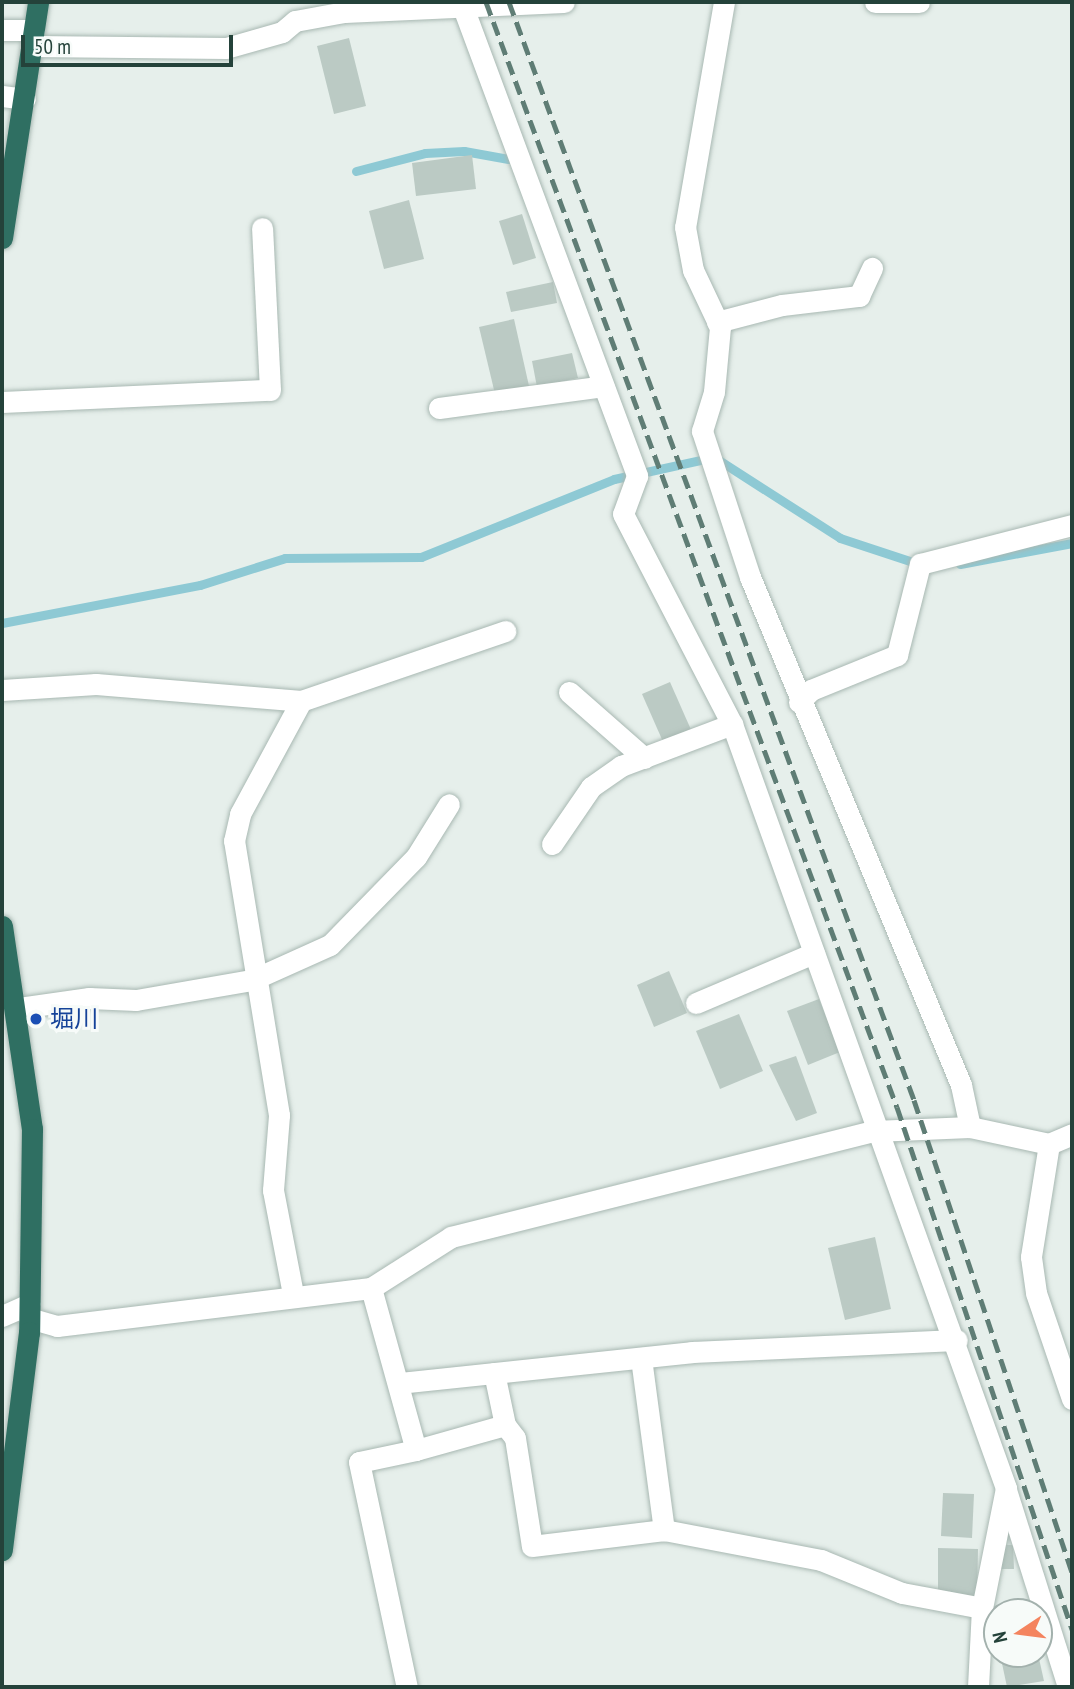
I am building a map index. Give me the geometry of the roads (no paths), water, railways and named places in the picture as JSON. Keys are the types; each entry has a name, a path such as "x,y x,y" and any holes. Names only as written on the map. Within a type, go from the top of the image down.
{"highway":[{"path":"2,237 38,2"},
{"path":"2,926 19,1008 33,1129 29,1311 2,1550"}],"street":[{"path":"2,30 33,38 226,48 282,32 295,21 344,12 464,10 564,2"},
{"path":"724,2 685,227 693,270 717,322 714,392 702,431 799,702 961,1085 970,1127"},
{"path":"875,2 919,2"},
{"path":"464,10 637,477 623,514 732,724 874,1131 957,1340 1068,1687"},
{"path":"2,96 25,99"},
{"path":"2,402 270,390 262,228"},
{"path":"717,322 782,305 859,296 872,268"},
{"path":"439,408 604,386"},
{"path":"799,702 811,690 897,654 920,565 1072,524"},
{"path":"2,690 96,684 300,701 505,631"},
{"path":"569,692 643,758"},
{"path":"293,1294 273,1190 279,1115 252,980 234,841 246,802 300,701"},
{"path":"552,844 591,787 643,758 732,724"},
{"path":"19,1008 89,998 136,1000 252,980 330,945 416,857 449,804"},
{"path":"696,1003 814,953"},
{"path":"2,1315 29,1311 57,1326 293,1294 371,1288 451,1237 874,1131 970,1127 1049,1144 1072,1134"},
{"path":"1049,1144 1031,1257 1036,1293 1072,1399"},
{"path":"371,1288 399,1383 415,1450"},
{"path":"399,1383 642,1358 957,1340"},
{"path":"642,1358 664,1530"},
{"path":"494,1373 505,1425 515,1438 533,1546 664,1530 821,1560 902,1593 982,1608"},
{"path":"407,1687 359,1462 415,1450 505,1425"},
{"path":"978,1687 982,1608 1006,1488"}],"waterway":[{"path":"356,171 425,153 464,151 508,159"},
{"path":"2,623 200,585 285,558 421,557 614,479 714,457 840,538 919,564"},
{"path":"960,564 1072,543"}],"railway":[{"path":"486,2 897,1107 1072,1629"},
{"path":"509,2 914,1100 1072,1572"}],"place":[{"name":"堀川","path":"36,1019"}]}
